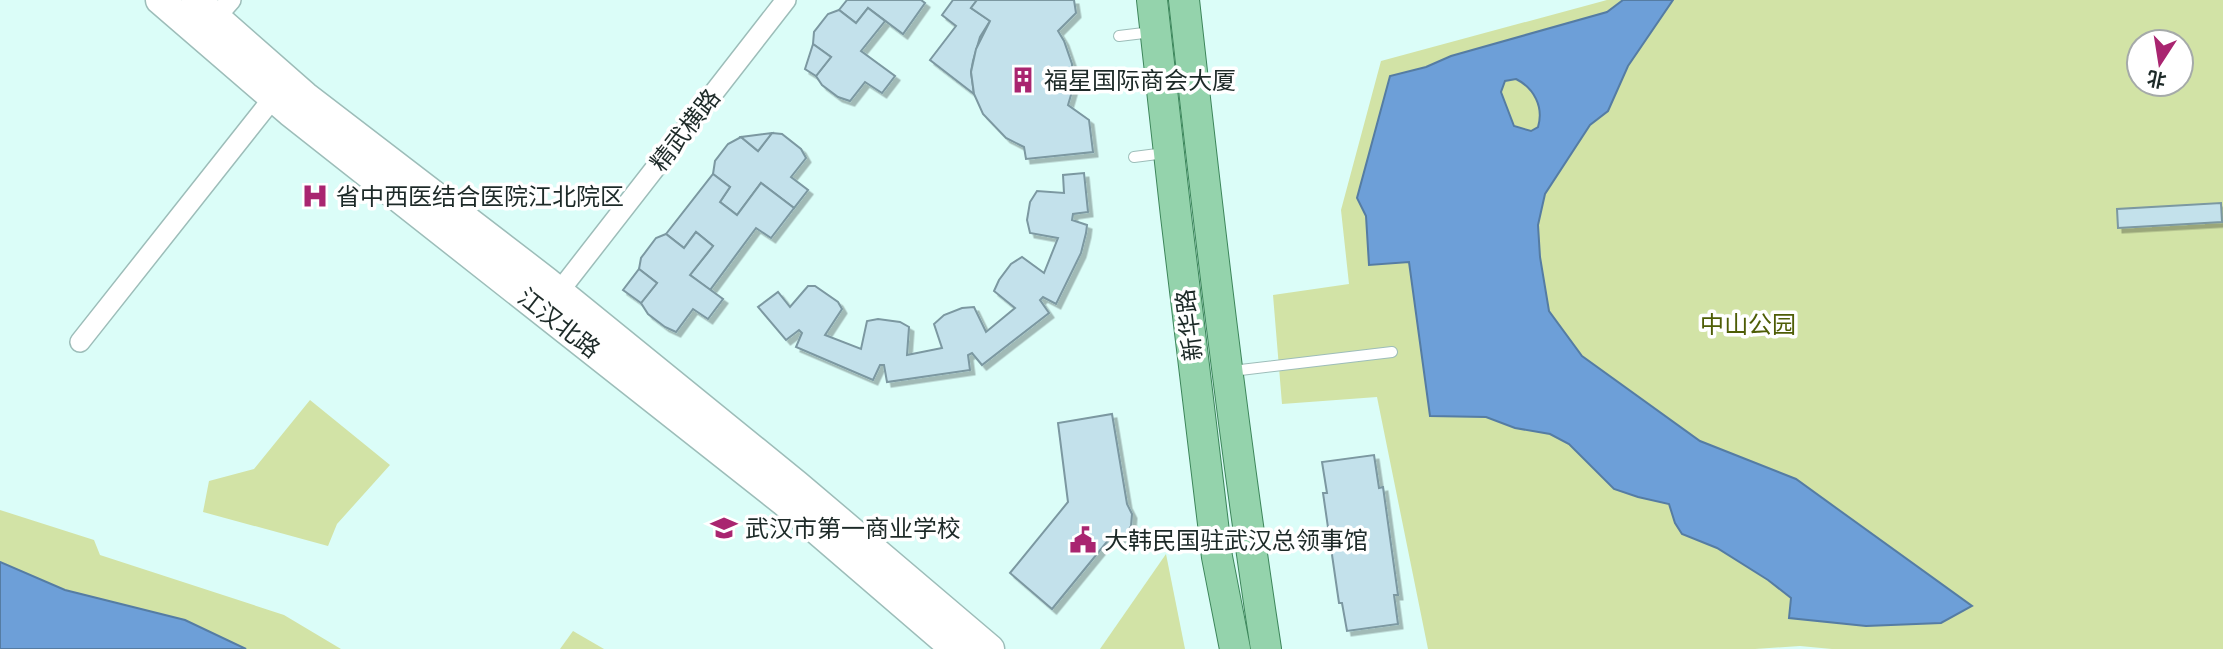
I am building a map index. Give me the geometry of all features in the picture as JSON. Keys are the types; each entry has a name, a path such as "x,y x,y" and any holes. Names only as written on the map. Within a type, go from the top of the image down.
{"main road":[{"name":"江汉北路","path":"160,0 273,98 783,501 955,649"},
{"name":"新华路","path":"1152,0 1217,558 1235,649"},
{"name":"新华路","path":"1184,0 1208,218 1266,649"},
{"name":"江汉北路","path":"214,6 305,96 545,281 797,485 990,649"}],"street":[{"name":"精武横路","path":"558,293 786,0"},
{"path":"79,342 273,98"}],"lane":[{"path":"1119,36 1156,32"},
{"path":"1134,157 1169,152"},
{"path":"1228,372 1392,352"}],"green space":[{"name":"中山公园","path":"1607,0 2223,0 2223,649 1832,649 1800,646 1755,649 1428,649 1377,397 1282,404 1273,295 1349,284 1341,210 1381,61"},
{"path":"310,400 390,465 337,524 328,546 203,512 209,481 254,469"},
{"path":"0,510 94,540 100,555 284,615 341,649 0,649"},
{"path":"1166,554 1185,649 1100,649"},
{"path":"573,631 604,649 560,649"}],"water":[{"path":"1623,0 1673,0 1628,66 1608,111 1590,125 1545,194 1538,225 1549,311 1582,356 1700,441 1796,479 1972,606 1941,623 1866,626 1789,618 1791,598 1717,548 1682,534 1669,504 1614,489 1569,444 1550,434 1515,428 1486,417 1430,416 1409,262 1369,265 1366,216 1357,198 1390,76 1607,12","holes":["1516,79 1536,99 1540,112 1538,127 1531,131 1514,126 1501,92 1505,81"]},
{"path":"0,562 65,590 185,620 246,649 0,649"}],"building":[{"path":"847,0 921,0 925,3 903,34 868,8 856,23 839,10"},
{"path":"953,0 977,0 971,8 990,21 980,37 973,61 971,72 974,94 930,60 956,26 942,15"},
{"name":"福星国际商会大厦","path":"977,0 1074,0 1076,13 1058,31 1072,64 1073,88 1068,105 1089,120 1093,152 1026,159 1024,147 1006,138 983,114 974,94 971,72 976,49 990,21 971,8"},
{"path":"868,8 885,21 861,51 895,76 882,93 865,82 850,101 838,97 822,85 816,76 831,57 813,44 814,32 828,14 839,10 856,23"},
{"path":"813,44 831,57 816,76 805,69"},
{"path":"772,133 782,134 801,149 806,158 791,177 808,190 794,208 761,183 737,215 720,202 730,187 713,174 715,161 728,144 741,137 758,151"},
{"path":"772,133 758,151 741,137"},
{"path":"1084,173 1088,212 1073,214 1072,220 1087,225 1086,233 1081,253 1056,304 1043,297 1040,300 1049,313 982,365 972,353 968,355 970,370 887,382 884,365 880,365 873,380 796,347 802,333 799,330 786,340 758,307 778,292 790,307 808,286 815,286 838,302 842,309 825,335 861,349 867,321 878,319 900,322 909,327 907,355 942,348 934,324 944,315 962,308 974,307 986,332 1015,308 994,291 1011,264 1022,257 1044,273 1058,238 1030,233 1027,220 1030,202 1037,191 1064,193 1063,175"},
{"path":"713,174 730,187 720,202 737,215 761,183 794,208 771,238 756,228 710,290 690,275 713,246 696,232 684,248 666,234"},
{"path":"2221,203 2222,222 2118,228 2117,209"},
{"path":"696,232 713,246 690,275 723,299 708,319 693,309 676,332 648,314 641,303 657,283 639,269 641,258 656,238 666,234 684,248"},
{"path":"639,269 657,283 641,303 623,290"},
{"path":"1112,414 1127,504 1132,514 1131,526 1120,538 1110,538 1052,609 1010,573 1068,502 1058,423"},
{"path":"1374,455 1379,488 1383,487 1398,595 1394,595 1398,624 1347,631 1342,603 1339,603 1323,493 1327,493 1322,462"}],"place":[{"name":"福星国际商会大厦","path":"1023,80"},
{"name":"省中西医结合医院江北院区","path":"315,196"},
{"name":"武汉市第一商业学校","path":"724,528"},
{"name":"大韩民国驻武汉总领事馆","path":"1083,540"}]}
